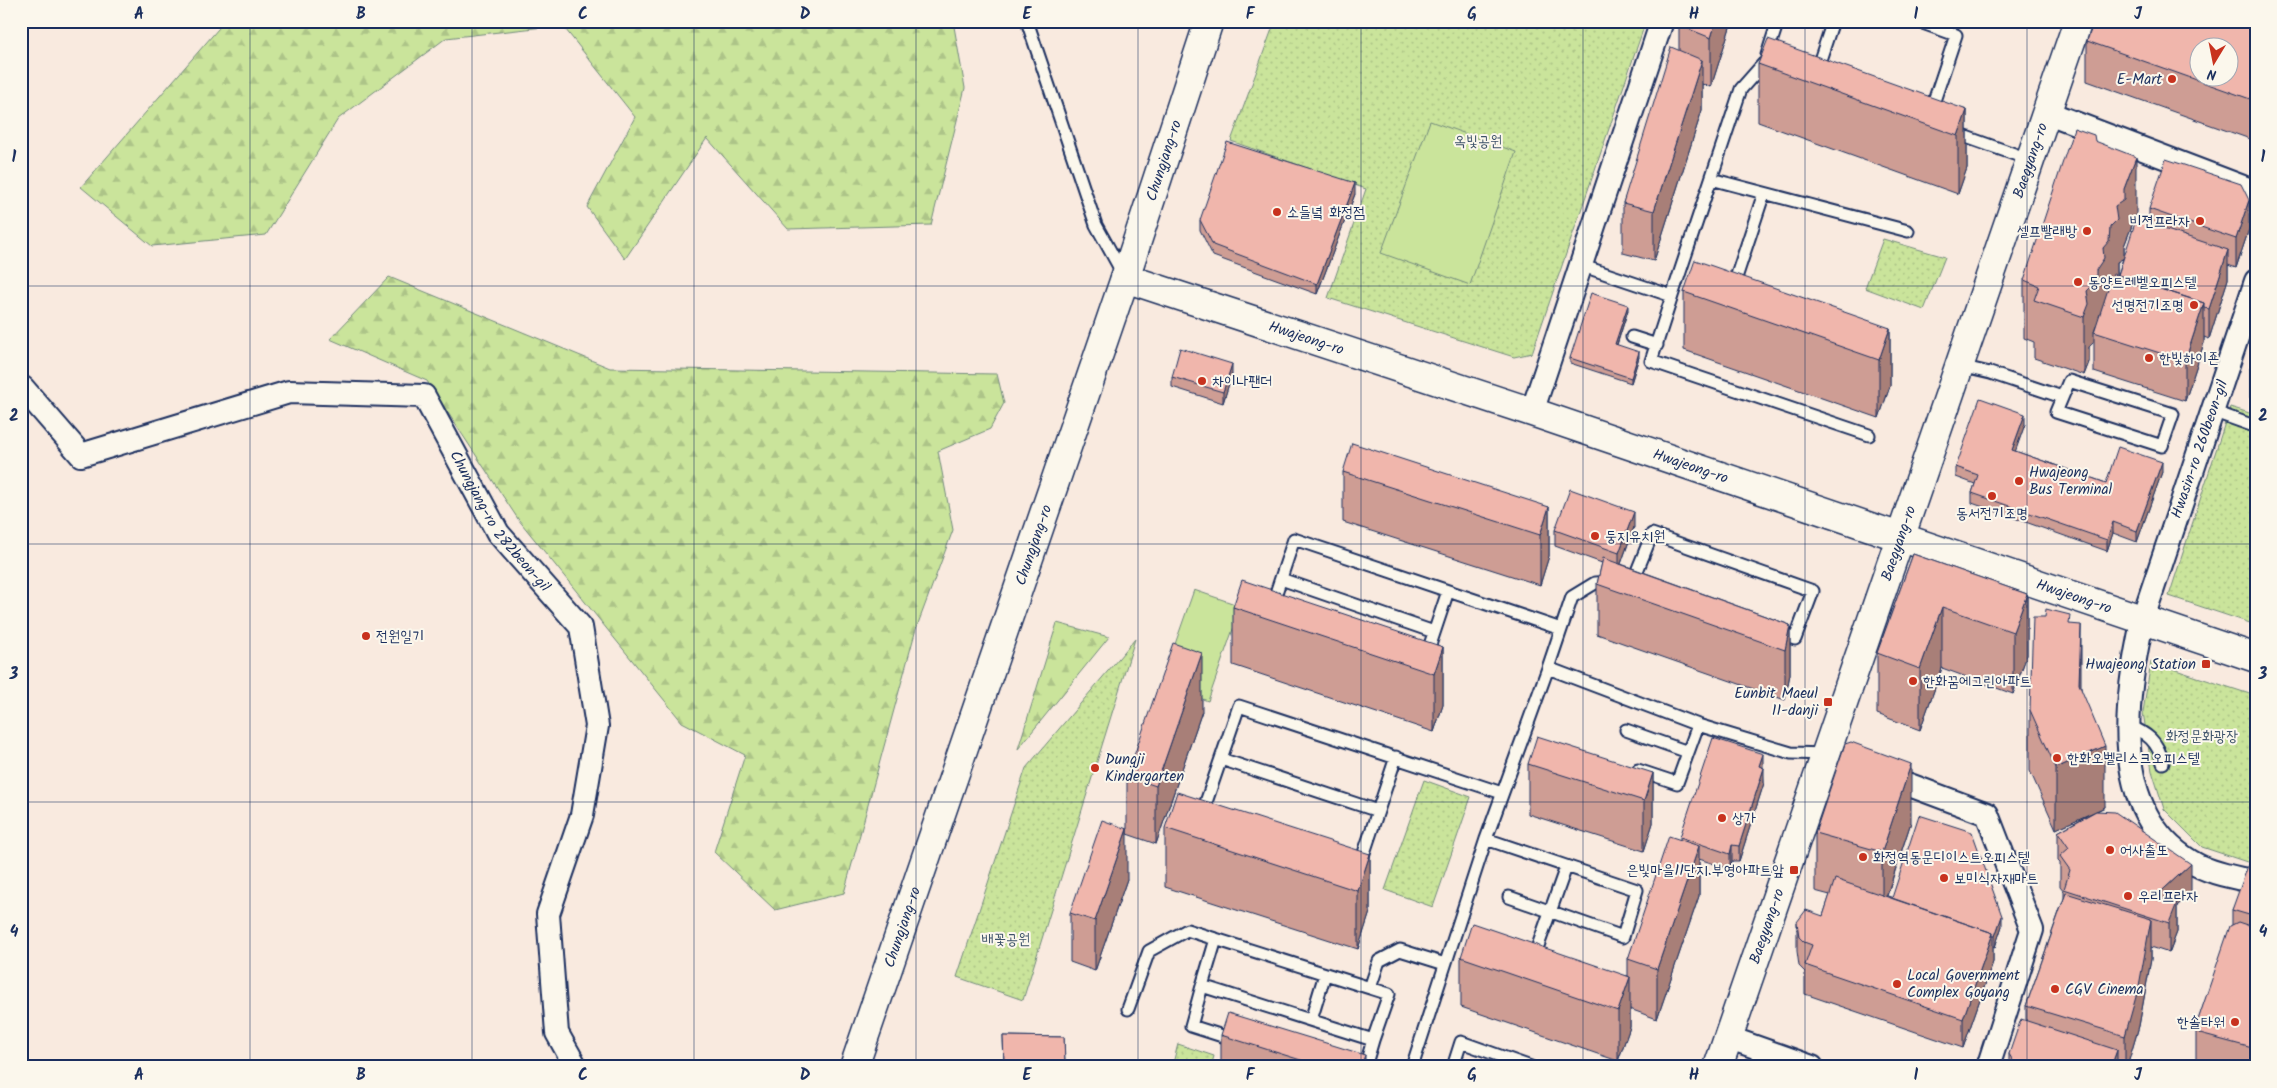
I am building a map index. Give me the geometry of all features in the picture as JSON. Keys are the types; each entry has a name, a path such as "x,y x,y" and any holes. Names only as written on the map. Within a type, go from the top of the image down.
{"main road":[{"name":"Chungjang-ro","path":"854,1067 1125,278 1209,21"},
{"name":"Baegyang-ro","path":"1718,1067 1727,1037 1843,761 1901,538 2078,21"},
{"name":"Hwajeong-ro","path":"1125,278 1532,412 1901,538 2143,618 2256,658"}],"street":[{"path":"1532,412 1662,21"},
{"path":"2046,112 2256,192"},
{"name":"Hwasin-ro 260beon-gil","path":"2256,281 2143,618 2132,672 2128,725 2134,775 2140,801 2151,826 2172,847 2198,866 2256,882"},
{"name":"Chungjang-ro 282beon-gil","path":"23,388 81,455 289,392 424,396 498,533 581,627 598,726 582,815 548,914 557,1033 576,1067"},
{"path":"1843,761 1987,814 2032,930 1988,1067"},
{"path":"1727,1037 1812,1067"}],"lane":[{"path":"1027,21 1096,225 1125,278"},
{"path":"1778,21 1764,64 1741,89 1711,178 1685,274 1672,296 1651,361 1869,435"},
{"path":"1815,77 1833,21"},
{"path":"1916,21 1956,35 1931,124 2030,160"},
{"path":"1764,64 1781,68"},
{"path":"1711,178 1908,231"},
{"path":"1731,291 1764,193"},
{"path":"1580,265 1672,296"},
{"path":"1632,337 1657,345"},
{"path":"1960,366 1990,372 2062,397"},
{"path":"2069,381 2173,414 2162,446 2056,412 2062,397 2069,381"},
{"path":"2212,411 2254,426"},
{"path":"1412,1067 1486,839 1572,597 1595,583 1638,582 1652,534 1813,591 1796,639 1768,630"},
{"path":"1267,619 1294,539 1561,629"},
{"path":"1281,579 1434,632"},
{"path":"1421,672 1448,591"},
{"path":"1548,668 1698,725 1791,753 1843,761"},
{"path":"1203,811 1239,706 1502,793"},
{"path":"1631,767 1677,783 1698,725"},
{"path":"2128,725 2146,732 2160,749 2163,762"},
{"path":"1626,730 1688,752"},
{"path":"1343,859 1360,865 1396,757"},
{"path":"1221,759 1378,812"},
{"path":"1486,839 1637,890 1622,938 1509,897"},
{"path":"1524,961 1532,964 1566,867"},
{"path":"1128,1008 1149,951 1187,930 1389,994 1365,1067"},
{"path":"1216,939 1191,1026 1248,1045"},
{"path":"1370,988 1379,961 1400,950 1445,964"},
{"path":"1311,1020 1325,974"},
{"path":"1202,986 1373,1040"},
{"path":"1453,1067 1461,1042 1531,1067"}],"green space":[{"path":"225,21 953,21 965,88 931,225 788,229 707,138 625,259 587,207 635,117 562,25 446,38 338,119 266,235 152,246 81,187"},
{"name":"옥빛공원","path":"1275,21 1646,21 1532,353 1514,357 1328,298 1366,189 1231,141"},
{"path":"1430,121 1516,152 1470,285 1381,253"},
{"path":"1883,239 1945,257 1924,310 1865,288"},
{"path":"389,277 610,368 997,374 1004,403 990,429 938,451 953,530 916,629 844,893 775,910 714,852 745,755 682,722 518,519 427,381 330,339"},
{"path":"2230,407 2256,415 2256,625 2169,596"},
{"path":"1194,590 1241,606 1208,701 1161,684"},
{"path":"1057,623 1109,637 1018,749"},
{"name":"배꽃공원","path":"1135,639 1023,1000 957,977 1026,768"},
{"name":"화정문화광장","path":"2151,662 2256,696 2256,865 2202,847 2164,809 2152,771 2143,712"},
{"path":"1424,780 1471,797 1433,907 1385,890"},
{"path":"1178,1044 1214,1056 1211,1067 1172,1067"}],"building":[{"path":"1680,21 1716,21 1711,38 1679,25"},
{"path":"2094,21 2256,21 2256,93 2253,100 2219,88 2240,88 2240,38 2190,38 2190,78 2087,41"},
{"path":"1768,39 1967,110 1958,136 1758,64"},
{"path":"1671,47 1702,60 1654,211 1623,203"},
{"path":"2074,128 2094,135 2095,141 2136,157 2124,189 2124,200 2115,206 2117,220 2110,227 2109,241 2103,248 2104,258 2096,270 2096,282 2087,291 2089,304 2084,317 2034,300 2039,286 2024,280"},
{"name":"소들녘 화정점","path":"1227,142 1355,183 1317,284 1213,245 1200,220"},
{"path":"2166,159 2241,184 2249,200 2236,239 2149,209"},
{"path":"2136,220 2228,250 2209,309 2204,308 2204,303 2118,275"},
{"path":"1695,260 1890,328 1879,360 1684,292"},
{"path":"2113,274 2204,303 2185,361 2094,332"},
{"path":"1591,293 1628,305 1615,344 1639,352 1631,378 1570,358"},
{"name":"차이나팬더","path":"1180,348 1232,364 1223,392 1172,377"},
{"path":"2256,353 2256,370 2250,369"},
{"name":"Hwajeong Bus Terminal","path":"1980,398 2025,414 2012,450 2106,483 2118,447 2162,462 2137,531 2113,522 2107,540 1972,493 1978,475 1956,467"},
{"path":"1352,443 1549,507 1540,535 1343,472"},
{"name":"둥지유치원","path":"1570,489 1634,512 1619,553 1555,530"},
{"path":"1913,554 2027,594 2013,632 1942,607 1920,669 1877,653"},
{"path":"1603,558 1790,625 1785,650 1597,584"},
{"path":"1242,580 1443,647 1434,674 1233,607"},
{"path":"2046,609 2070,615 2069,624 2081,625 2079,684 2105,746 2056,768 2030,710 2033,617 2045,617"},
{"path":"1173,643 1202,653 1156,786 1127,776"},
{"path":"1537,736 1653,773 1644,801 1528,764"},
{"name":"상가","path":"1713,738 1763,754 1759,766 1764,768 1739,846 1732,845 1730,854 1680,837"},
{"path":"1851,742 1911,764 1882,852 1815,833 1845,744"},
{"path":"1177,792 1370,854 1358,891 1165,828"},
{"name":"우리프라자","path":"2096,811 2115,812 2191,864 2153,899 2177,903 2169,923 2064,889 2070,870 2060,856 2069,848 2058,832"},
{"name":"보미식자재마트","path":"1919,815 1972,832 2002,916 1995,936 1993,936 1993,933 1892,898"},
{"path":"1102,820 1127,829 1095,921 1070,913"},
{"path":"1669,836 1699,846 1657,969 1628,959"},
{"path":"2255,859 2256,917 2232,910 2249,863"},
{"name":"Local Government Complex Goyang","path":"1835,879 1993,933 1963,1019 1805,965 1812,945 1804,942 1799,937 1797,922 1806,910 1823,916"},
{"path":"2066,893 2151,919 2139,986 2125,1036 2026,1006"},
{"path":"2238,922 2256,928 2256,1049 2200,1034 2196,1026 2230,926"},
{"path":"1472,923 1630,977 1618,1011 1461,957"},
{"path":"1228,1013 1365,1055 1361,1067 1323,1067 1221,1035"},
{"path":"2021,1019 2117,1050 2111,1067 2023,1067 2015,1064 2009,1054"},
{"path":"1003,1036 1064,1037 1065,1064 1004,1061"},
{"path":"2189,1060 2211,1067 2187,1067"},
{"path":"1005,1064 1035,1067 1005,1067"}],"place":[{"name":"E-Mart","path":"2172,79"},
{"name":"소들녘 화정점","path":"1277,212"},
{"name":"비젼프라자","path":"2200,221"},
{"name":"셀프빨래방","path":"2087,231"},
{"name":"동양트레벨오피스텔","path":"2078,282"},
{"name":"선명전기조명","path":"2194,305"},
{"name":"한빛하이죤","path":"2149,358"},
{"name":"차이나팬더","path":"1202,381"},
{"name":"Hwajeong Bus Terminal","path":"2019,481"},
{"name":"동서전기조명","path":"1992,496"},
{"name":"둥지유치원","path":"1595,536"},
{"name":"전원일기","path":"366,636"},
{"name":"Hwajeong Station","path":"2206,664"},
{"name":"한화꿈에그린아파트","path":"1913,681"},
{"name":"Eunbit Maeul 11-danji","path":"1828,702"},
{"name":"한화오벨리스크오피스텔","path":"2057,758"},
{"name":"Dungji Kindergarten","path":"1095,768"},
{"name":"상가","path":"1722,818"},
{"name":"어사출또","path":"2110,850"},
{"name":"화정역동문디이스트오피스텔","path":"1863,857"},
{"name":"은빛마을11단지.부영아파트앞","path":"1794,870"},
{"name":"보미식자재마트","path":"1944,878"},
{"name":"우리프라자","path":"2128,896"},
{"name":"Local Government Complex Goyang","path":"1897,984"},
{"name":"CGV Cinema","path":"2055,989"},
{"name":"한솔타워","path":"2235,1022"}]}
